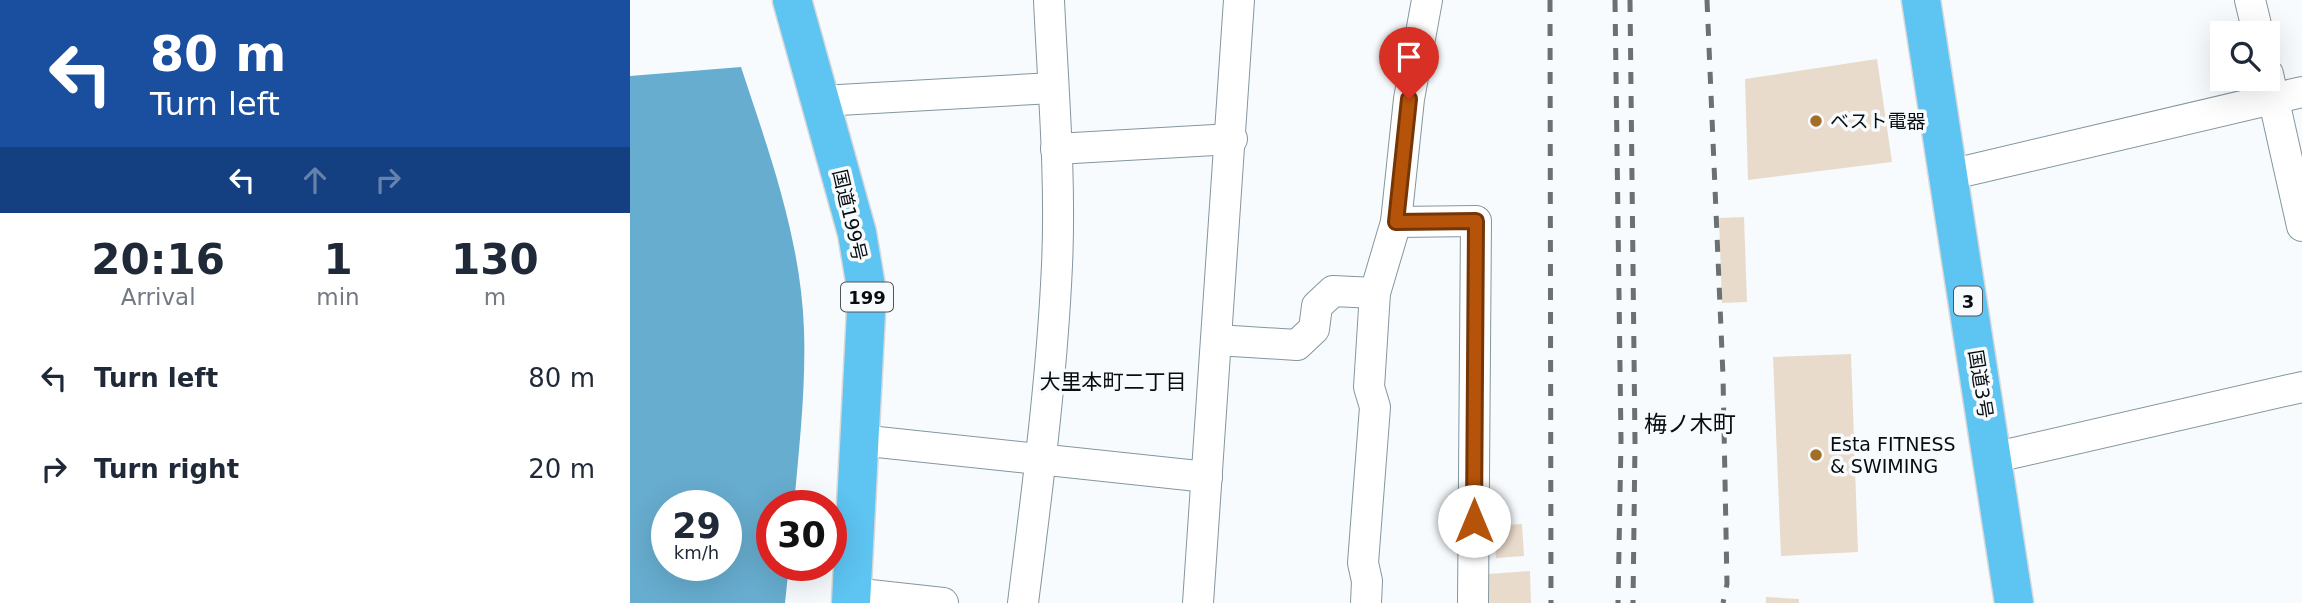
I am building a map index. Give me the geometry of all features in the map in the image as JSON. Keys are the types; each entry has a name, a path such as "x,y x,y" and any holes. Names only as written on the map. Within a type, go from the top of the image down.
{"highway":[{"name":"国道199号","path":"792,0 857,233 867,293 852,598"},
{"name":"国道3号","path":"1921,0 2014,603"}],"street":[{"path":"1023,603 1041,460 1057,265 1056,149 1049,0"},
{"path":"1198,603 1232,139 1239,0"},
{"path":"1366,603 1367,581 1363,563 1375,407 1369,387 1375,292 1396,222 1409,99 1427,0"},
{"path":"2250,0 2255,21"},
{"path":"821,102 1053,88"},
{"path":"1949,176 2281,88 2302,226"},
{"path":"1056,149 1232,139"},
{"path":"1396,222 1476,221 1473,603"},
{"path":"1217,340 1297,345 1314,329 1317,306 1333,292 1375,292"},
{"path":"1992,458 2302,387"},
{"path":"859,439 1207,477"},
{"path":"852,598 943,603"}],"water":[{"path":"741,67 782,196 802,296 803,396 795,490 756,490 756,581 787,581 785,603 630,603 630,76"}],"building":[{"name":"ベスト電器","path":"1877,59 1892,162 1748,180 1745,79"},
{"path":"1744,217 1747,302 1722,303 1719,218"},
{"name":"Esta FITNESS & SWIMING","path":"1851,354 1858,552 1781,556 1773,357"},
{"path":"1522,524 1524,556 1496,558 1493,526"},
{"path":"1530,571 1531,603 1489,603 1488,574"},
{"path":"1766,597 1799,599 1799,603 1766,603"}],"railway":[{"path":"1550,0 1551,603"},
{"path":"1615,0 1621,440 1618,603"},
{"path":"1630,0 1635,443 1633,603"},
{"path":"1707,0 1723,376 1727,584 1723,603"}],"place":[{"name":"ベスト電器","path":"1816,121"},
{"name":"Esta FITNESS & SWIMING","path":"1816,455"}],"district":[{"name":"大里本町二丁目","path":"1113,382"},
{"name":"梅ノ木町","path":"1690,424"}],"route":[{"path":"1409,99 1396,222 1476,221 1474,521"}]}
